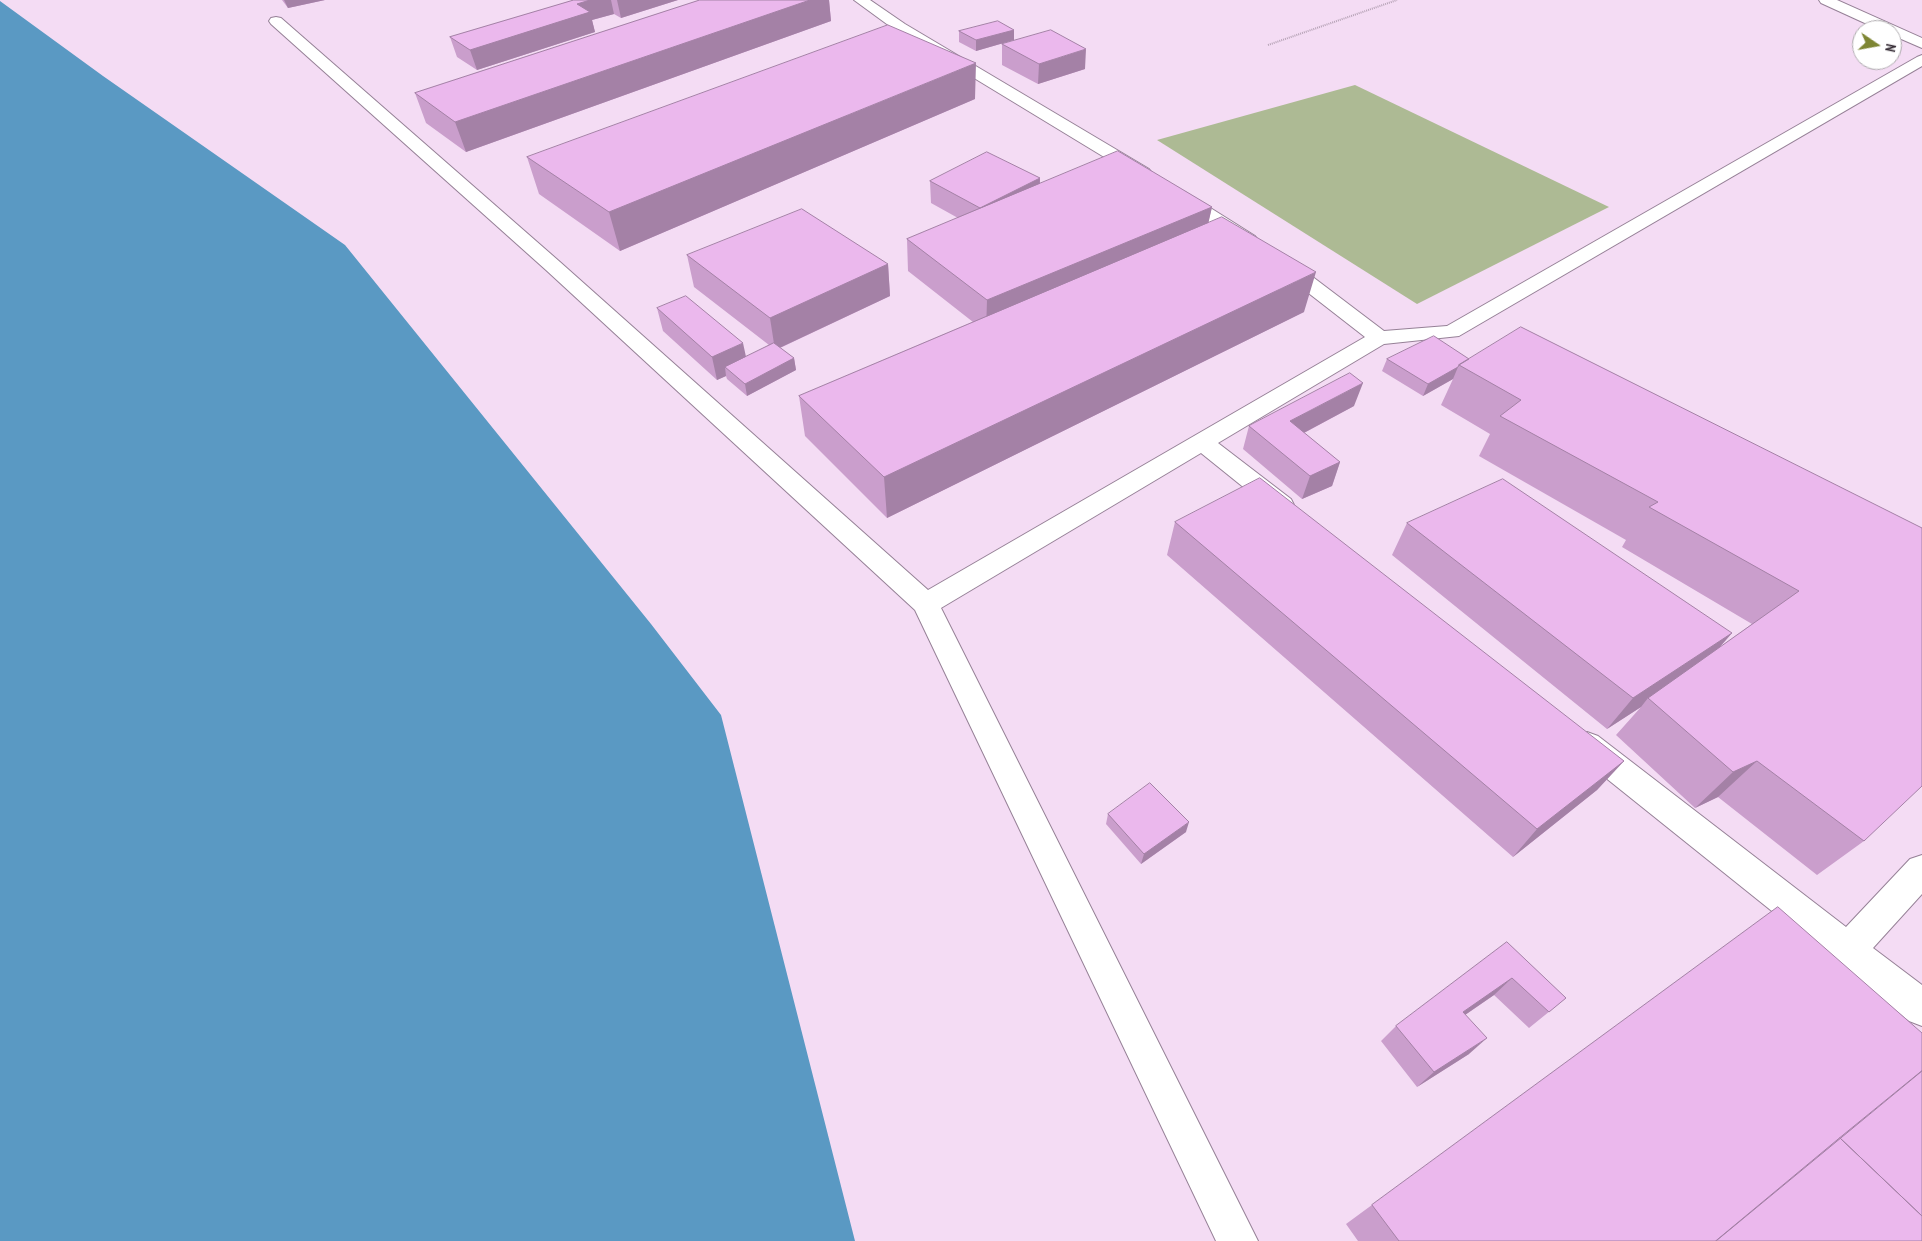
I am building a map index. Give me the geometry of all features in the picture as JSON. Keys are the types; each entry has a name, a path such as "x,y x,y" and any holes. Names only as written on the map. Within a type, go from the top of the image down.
{"street":[{"path":"862,0 900,27 1162,185 1266,252 1379,338"},
{"path":"1826,0 1870,20"},
{"path":"276,21 553,266 926,604 1237,1241"},
{"path":"1902,35 1922,44"},
{"path":"926,604 1379,338 1452,332 1922,60"},
{"path":"1203,442 1304,522"},
{"path":"1568,730 1922,1008"},
{"path":"1847,951 1922,870"}],"path":[{"path":"1268,45 1397,0"}],"green space":[{"path":"1355,85 1609,207 1417,304 1157,140"}],"water":[{"path":"0,1 103,76 345,245 651,624 721,715 855,1241 0,1241"}],"building":[{"path":"574,0 590,0 577,4 590,12 470,50 450,37"},
{"path":"700,0 810,0 455,122 415,93"},
{"path":"998,21 1014,30 976,40 959,31"},
{"path":"888,25 976,63 609,212 527,157"},
{"path":"1051,30 1086,49 1039,64 1002,44"},
{"path":"1118,151 1212,207 987,300 907,239"},
{"path":"987,152 1040,178 980,208 930,181"},
{"path":"802,209 888,264 770,318 687,255"},
{"path":"1222,217 1316,272 884,477 799,396"},
{"path":"686,296 743,343 712,357 657,308"},
{"path":"1521,327 1922,528 1922,786 1864,841 1757,761 1733,772 1648,698 1799,591 1649,507 1658,502 1500,416 1521,400 1459,365"},
{"path":"1434,336 1469,359 1428,384 1387,359"},
{"path":"774,343 794,358 745,384 725,367"},
{"path":"1350,373 1363,383 1290,421 1340,462 1310,476 1249,426"},
{"path":"1260,478 1624,761 1537,829 1175,522"},
{"path":"1503,479 1732,633 1633,698 1407,523"},
{"path":"1150,783 1189,822 1144,854 1108,814"},
{"path":"1778,907 1922,1033 1922,1071 1716,1241 1399,1241 1372,1205"},
{"path":"1507,942 1566,998 1549,1012 1512,978 1463,1012 1487,1038 1434,1072 1396,1026"},
{"path":"1922,1071 1922,1216 1840,1138"},
{"path":"1840,1138 1922,1216 1922,1241 1716,1241"}]}
